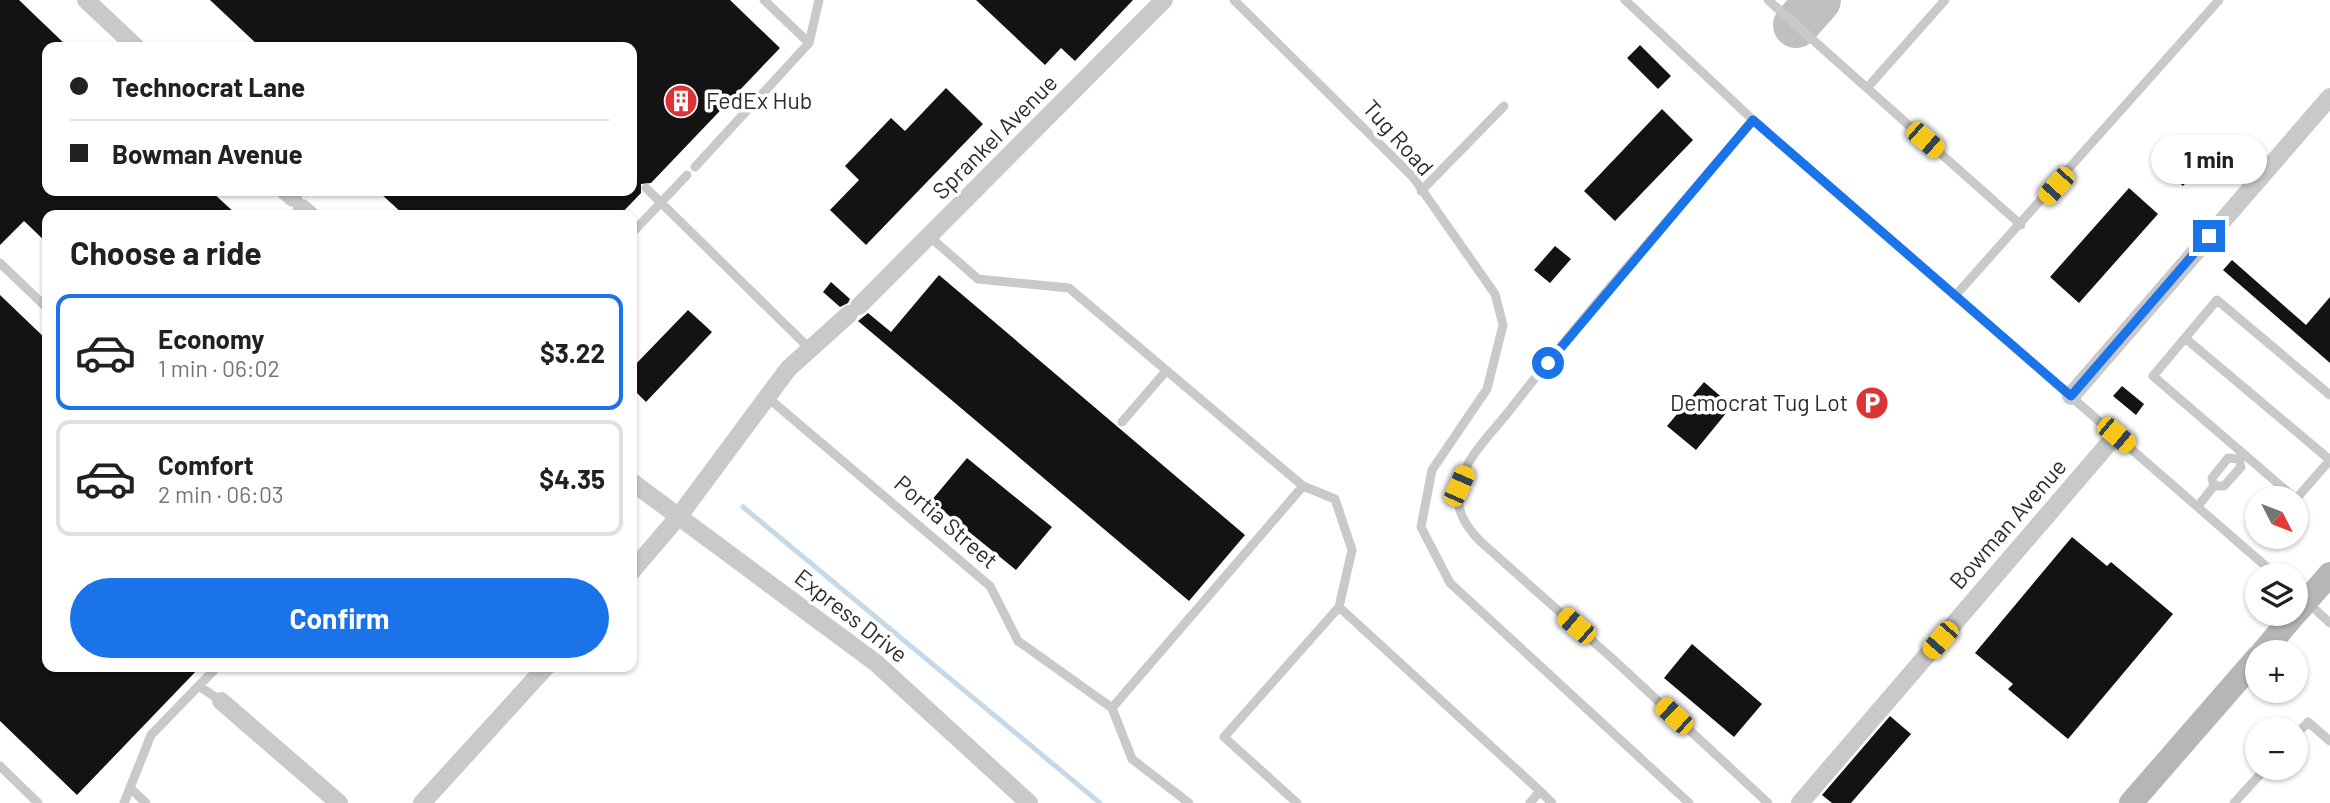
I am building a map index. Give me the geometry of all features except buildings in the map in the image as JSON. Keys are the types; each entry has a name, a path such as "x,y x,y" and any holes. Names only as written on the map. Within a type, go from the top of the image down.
{"main road":[{"path":"2308,595 2330,574"},
{"path":"2131,803 2245,672"}],"street":[{"name":"Sprankel Avenue","path":"637,565 680,516 788,369 811,351 930,237 1164,0"},
{"path":"92,2 130,42"},
{"path":"2071,396 2330,97"},
{"name":"Bowman Avenue","path":"1800,803 2116,435"},
{"name":"Express Drive","path":"637,486 876,663 1029,803"},
{"path":"422,803 541,672"},
{"path":"221,701 339,803"}],"lane":[{"path":"764,0 809,43"},
{"path":"695,167 809,43 819,0"},
{"name":"Tug Road","path":"1234,0 1397,159 1495,294 1503,325 1487,389 1432,470 1421,527 1450,583 1689,803"},
{"path":"1625,0 1753,120 2262,563"},
{"path":"1768,0 2021,225"},
{"path":"1867,89 1945,0"},
{"path":"1955,296 2219,0"},
{"path":"1421,191 1504,106"},
{"path":"1753,120 1534,379 1469,463 1459,486 1459,505 1465,525 1768,803"},
{"path":"637,228 687,175"},
{"path":"646,188 811,351"},
{"path":"930,237 978,279 1069,288 1303,486 1335,499 1352,550 1339,607 1224,737 1297,803"},
{"path":"0,263 42,303"},
{"path":"2185,338 2330,460 2297,499 2241,456 2153,376 2217,299 2330,395"},
{"path":"1122,422 1166,370"},
{"name":"Portia Street","path":"767,397 990,586 1018,641 1112,708"},
{"path":"2214,486 2224,486 2241,467 2241,456"},
{"path":"2214,486 2212,478 2228,458 2241,456"},
{"path":"1189,803 1132,759 1112,708 1303,486"},
{"path":"2198,506 2214,486"},
{"path":"1339,607 1552,803"},
{"path":"2308,611 2330,623"},
{"path":"124,803 151,735 212,672"},
{"path":"199,686 221,701"},
{"path":"2308,722 2330,741"},
{"path":"0,766 38,803"},
{"path":"2234,803 2255,780"},
{"path":"130,788 146,803"},
{"path":"1530,803 1540,792"}],"waterway":[{"path":"743,507 1100,803"}],"taxiway":[{"path":"1796,25 1818,0"}],"place":[{"name":"FedEx Hub","path":"681,101"},
{"name":"Democrat Tug Lot","path":"1872,403"}],"route":[{"path":"1548,363 1753,120 2071,396 2209,236"}]}
